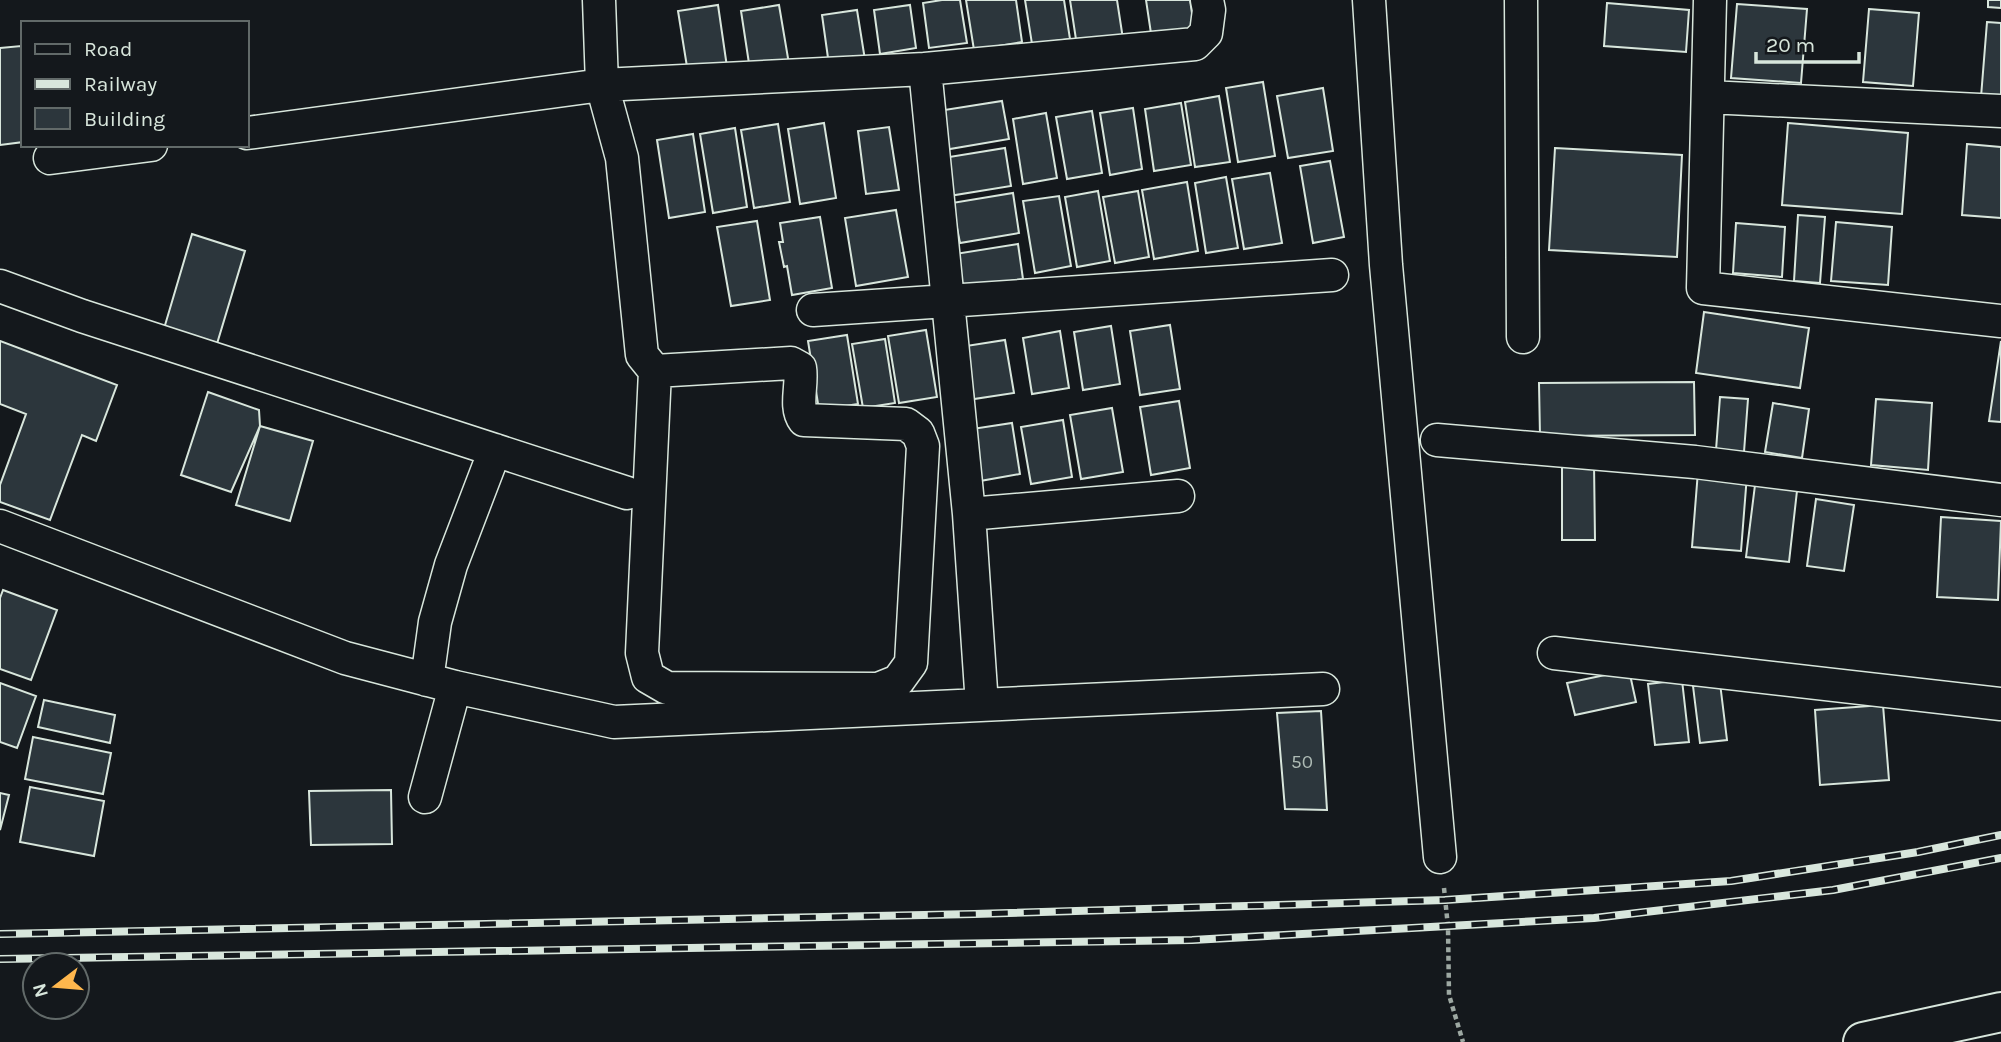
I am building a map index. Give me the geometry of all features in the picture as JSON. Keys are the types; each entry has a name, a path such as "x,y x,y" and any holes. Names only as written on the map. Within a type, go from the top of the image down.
{"street":[{"path":"599,0 602,85 622,158 642,355 655,371 642,653 648,677 667,688 878,689 898,681 911,663 923,446 918,433 906,424 804,420 800,414 800,368 791,363 655,371"},
{"path":"248,133 602,85 925,69 1195,44 1206,33 1209,10 1207,0"},
{"path":"1369,0 1386,265 1440,857"},
{"path":"1521,0 1523,337"},
{"path":"1710,0 1703,288 2001,321"},
{"path":"925,69 969,514 982,705"},
{"path":"1708,97 2001,111"},
{"path":"50,158 135,147"},
{"path":"813,310 1332,275"},
{"path":"0,286 82,316 627,493"},
{"path":"1437,440 1695,461 2001,500"},
{"path":"425,797 441,684 435,622 451,565 495,450"},
{"path":"969,514 1178,496"},
{"path":"0,526 345,658 441,684 614,722 1323,689"},
{"path":"1554,653 2001,704"},
{"path":"1863,1042 2001,1012"}],"path":[{"path":"1440,857 1448,927 1450,995 1463,1042"}],"building":[{"path":"960,0 967,43 929,48 923,3"},
{"path":"966,0 1016,0 1022,42 974,50"},
{"path":"1025,0 1064,0 1070,39 1032,44"},
{"path":"1070,0 1117,0 1123,39 1077,46"},
{"path":"1146,0 1190,0 1195,33 1152,40"},
{"path":"1988,0 2001,0 2001,8 1988,7"},
{"path":"1607,3 1689,10 1686,52 1604,46"},
{"path":"1737,4 1807,9 1801,83 1731,78"},
{"path":"718,5 727,67 688,73 678,11"},
{"path":"779,5 789,64 750,70 741,11"},
{"path":"910,5 916,48 880,54 874,10"},
{"path":"1869,9 1919,13 1913,86 1863,82"},
{"path":"857,10 865,60 829,65 822,15"},
{"path":"1987,22 2001,23 2001,98 1981,97"},
{"path":"21,46 21,142 0,145 0,48"},
{"path":"1263,82 1275,156 1238,162 1226,88"},
{"path":"1323,88 1333,151 1288,158 1277,96"},
{"path":"1219,96 1230,162 1195,167 1185,102"},
{"path":"1002,101 1009,139 944,150 938,111"},
{"path":"1181,103 1191,165 1154,171 1145,109"},
{"path":"1133,108 1142,169 1110,175 1100,113"},
{"path":"1092,111 1102,173 1067,179 1056,117"},
{"path":"1046,113 1057,178 1023,184 1013,119"},
{"path":"824,123 836,198 800,204 788,129"},
{"path":"1788,123 1908,133 1902,214 1782,205"},
{"path":"778,124 790,202 754,208 741,130"},
{"path":"889,127 899,190 866,194 858,131"},
{"path":"735,128 747,207 713,213 700,134"},
{"path":"693,134 705,212 669,218 657,140"},
{"path":"1967,144 2001,147 2001,218 1962,215"},
{"path":"1005,148 1011,186 949,196 943,158"},
{"path":"1555,148 1682,155 1677,257 1549,250"},
{"path":"1330,161 1344,237 1313,243 1300,166"},
{"path":"1270,173 1282,243 1244,249 1232,179"},
{"path":"1226,177 1238,248 1206,253 1195,183"},
{"path":"1187,182 1198,251 1154,259 1142,190"},
{"path":"1098,191 1110,261 1077,267 1065,197"},
{"path":"1138,191 1149,257 1115,263 1103,197"},
{"path":"1013,193 1019,233 960,243 952,203"},
{"path":"1059,196 1071,266 1035,273 1023,201"},
{"path":"896,210 908,277 856,286 845,218"},
{"path":"1798,215 1825,217 1820,283 1794,281"},
{"path":"820,217 832,288 792,295 779,242 783,242 780,223"},
{"path":"757,221 770,300 731,306 717,227"},
{"path":"1836,222 1892,227 1888,285 1831,281"},
{"path":"1736,223 1785,227 1782,277 1733,273"},
{"path":"192,234 245,251 216,347 163,332"},
{"path":"1018,244 1023,279 961,289 955,254"},
{"path":"1704,312 1809,328 1800,388 1696,373"},
{"path":"1170,325 1180,389 1140,395 1130,331"},
{"path":"1111,326 1120,384 1083,390 1074,332"},
{"path":"926,330 937,397 899,403 888,336"},
{"path":"1060,331 1069,388 1032,394 1023,338"},
{"path":"847,335 858,404 819,410 808,341"},
{"path":"885,339 895,403 863,408 852,344"},
{"path":"1005,340 1014,393 974,399 966,346"},
{"path":"0,341 117,385 96,441 82,435 50,520 0,502 0,485 26,414 0,404"},
{"path":"2001,341 2001,422 1989,421"},
{"path":"1694,382 1695,435 1540,436 1539,383"},
{"path":"208,392 259,410 260,426 231,492 181,475"},
{"path":"1720,397 1748,399 1744,452 1716,450"},
{"path":"1876,399 1932,403 1928,470 1871,465"},
{"path":"1179,401 1190,468 1151,475 1140,407"},
{"path":"1773,403 1809,409 1802,458 1765,452"},
{"path":"1112,408 1123,472 1081,479 1070,415"},
{"path":"1063,420 1072,477 1031,484 1021,427"},
{"path":"1012,423 1020,474 980,481 972,429"},
{"path":"260,426 313,441 290,521 236,505"},
{"path":"1562,463 1594,463 1595,540 1562,540"},
{"path":"1698,471 1747,475 1741,551 1692,547"},
{"path":"1756,477 1798,482 1789,562 1746,557"},
{"path":"1816,499 1854,505 1844,571 1807,566"},
{"path":"1941,517 2001,521 1998,600 1937,597"},
{"path":"3,590 57,610 31,680 0,669 0,598"},
{"path":"1629,670 1636,702 1575,715 1567,683"},
{"path":"1682,680 1689,742 1655,745 1648,684"},
{"path":"0,683 36,696 17,748 0,742"},
{"path":"1720,683 1727,740 1700,743 1693,686"},
{"path":"44,700 115,715 110,743 38,727"},
{"path":"1883,705 1889,780 1820,785 1815,710"},
{"path":"1321,711 1327,810 1285,809 1277,713"},
{"path":"33,737 111,753 103,794 25,779"},
{"path":"30,787 104,801 94,856 20,842"},
{"path":"391,790 392,844 311,845 309,791"},
{"path":"0,793 9,795 0,830"}],"railway":[{"path":"0,934 974,914 1445,900 1731,881 1918,852 2001,835"},
{"path":"0,959 1192,940 1594,918 1833,890 2001,858"}]}
